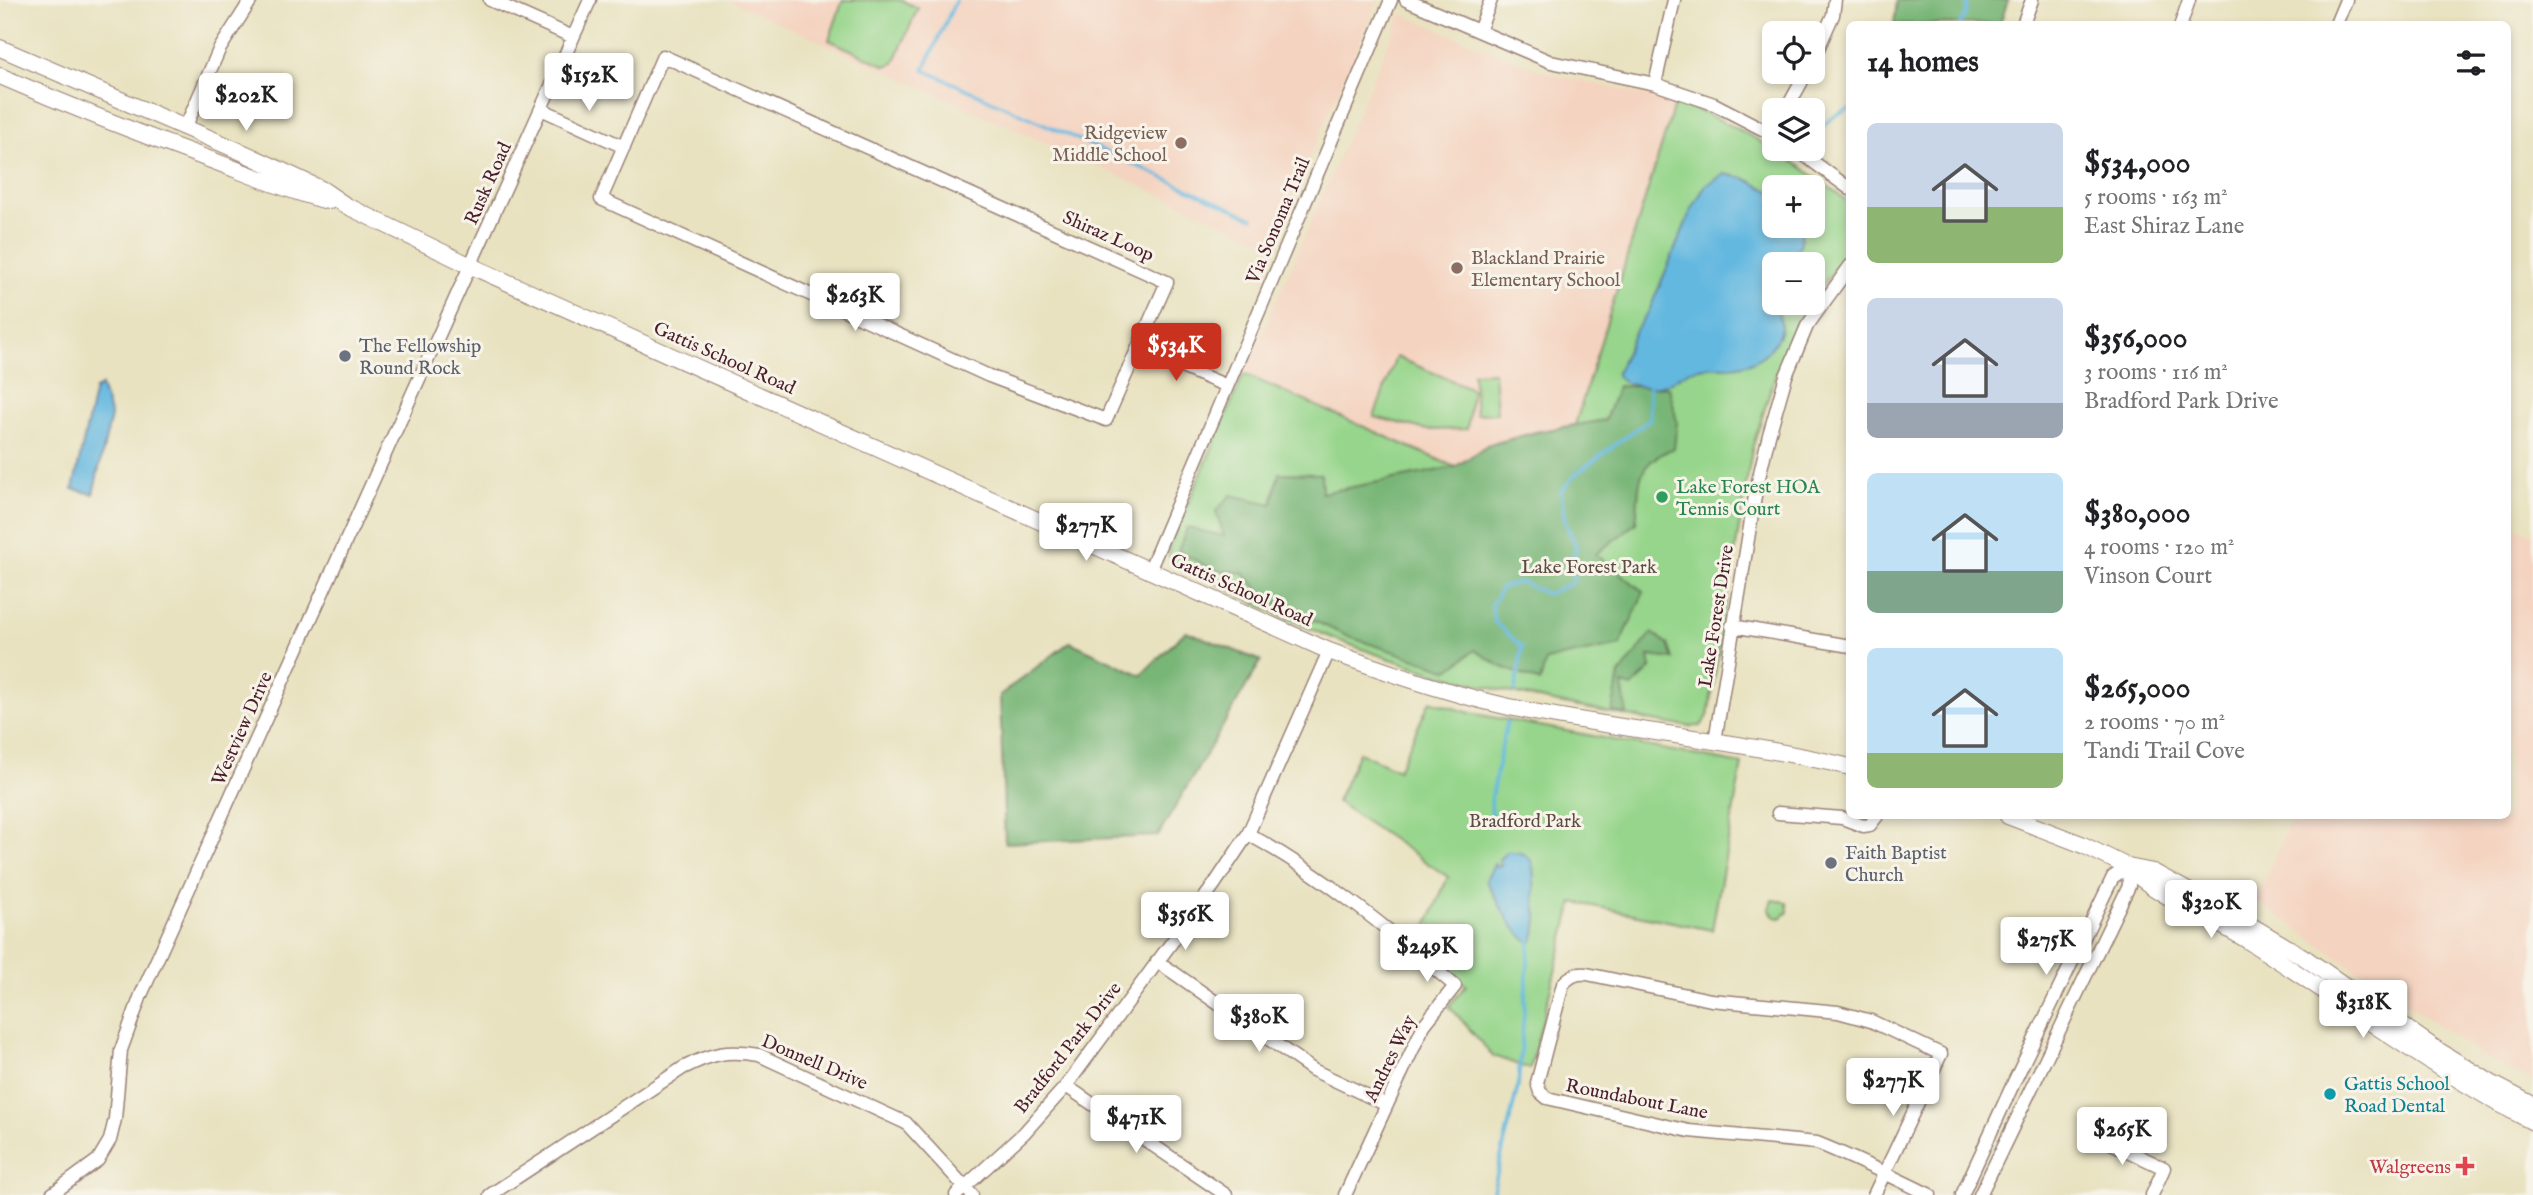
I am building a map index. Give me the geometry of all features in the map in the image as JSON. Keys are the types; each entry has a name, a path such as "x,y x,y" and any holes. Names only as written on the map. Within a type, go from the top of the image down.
{"main road":[{"name":"Gattis School Road","path":"0,48 186,126 323,190 345,205 471,266 1329,651 1427,685 1532,712 1846,765"},
{"name":"Gattis School Road","path":"0,76 61,103 192,153 299,193 345,205"},
{"path":"2016,819 2081,844 2128,867 2153,872 2272,938 2436,1048 2491,1083 2533,1105"},
{"path":"2128,867 2147,885 2243,937 2441,1070 2533,1122"}],"street":[{"path":"186,126 219,50 251,0"},
{"path":"490,0 573,37"},
{"name":"Rusk Road","path":"471,266 590,0"},
{"name":"Via Sonoma Trail","path":"1149,571 1391,0"},
{"path":"1406,0 1551,62 1655,84 1714,104 1762,127"},
{"path":"1479,31 1491,0"},
{"path":"1655,84 1674,0"},
{"path":"1825,33 1833,15 1835,0"},
{"path":"2024,21 2032,0"},
{"path":"2182,21 2189,0"},
{"path":"2338,21 2346,0"},
{"name":"Shiraz Loop","path":"663,56 1167,282 1139,349 1106,419 1017,387 601,199 663,56"},
{"path":"541,109 624,147"},
{"path":"1812,161 1846,186"},
{"name":"Westview Drive","path":"52,1194 98,1160 110,1140 115,1119 121,1050 141,995 471,266"},
{"name":"Lake Forest Drive","path":"1715,741 1756,490 1786,376 1807,326 1846,272"},
{"path":"1139,349 1227,386"},
{"path":"1732,626 1846,645"},
{"name":"Bradford Park Drive","path":"965,1192 1066,1086 1214,885 1248,834 1329,651"},
{"path":"1778,813 1842,818 1863,826 1870,825 1875,819"},
{"name":"Andres Way","path":"1248,834 1276,849 1386,926 1455,986 1423,1025 1345,1195"},
{"path":"1962,1195 2113,877 2128,867"},
{"path":"1980,1195 2129,886 2128,867"},
{"path":"1157,961 1314,1070 1387,1104"},
{"name":"Roundabout Lane","path":"1885,1174 1941,1054 1871,1021 1838,1012 1711,1000 1579,973 1569,977 1563,984 1537,1083 1540,1092 1547,1098 1689,1130 1817,1143 1930,1195"},
{"path":"2049,1008 2066,1019"},
{"name":"Donnell Drive","path":"490,1195 683,1068 702,1058 738,1052 760,1055 898,1118 914,1130 965,1192"},
{"path":"2014,1082 2030,1091"},
{"path":"1066,1086 1226,1195"},
{"path":"2094,1135 2164,1168 2152,1195"},
{"path":"1874,1195 1885,1174"}],"shaded area":[{"name":"Ridgeview Middle School","path":"728,0 1378,0 1272,245"},
{"name":"Blackland Prairie Elementary School","path":"1401,14 1547,73 1675,102 1575,425 1489,445 1455,467 1244,374"},
{"path":"2511,524 2533,534 2533,1082 2481,1055 2255,900 2292,819 2511,819"}],"green space":[{"path":"843,0 900,0 918,8 894,63 886,66 829,40"},
{"path":"1897,0 2008,0 2001,21 1894,21"},
{"name":"Lake Forest Park","path":"1675,102 1722,121 1762,142 1762,161 1792,161 1813,175 1762,175 1762,238 1825,238 1825,184 1846,200 1846,253 1825,282 1825,252 1762,252 1762,315 1804,315 1774,379 1752,449 1708,716 1701,726 1667,724 1523,696 1400,662 1281,616 1172,561 1169,556 1169,547 1244,374 1455,467 1489,445 1535,432 1575,425"},
{"path":"1396,357 1472,389 1467,429 1428,430 1374,417"},
{"path":"1494,372 1497,413 1476,414 1473,373"},
{"path":"1618,386 1669,387 1677,422 1674,448 1651,461 1641,477 1636,523 1596,554 1644,592 1620,645 1546,660 1540,682 1500,666 1475,650 1449,670 1349,637 1265,598 1244,573 1213,570 1178,551 1187,528 1224,536 1216,511 1231,495 1272,504 1279,473 1321,474 1322,493 1455,467 1489,445 1537,432 1605,420"},
{"path":"1186,631 1261,661 1158,836 1005,843 1000,695 1070,642 1141,675"},
{"path":"1652,633 1668,644 1673,659 1649,656 1651,669 1632,687 1622,684 1627,714 1612,712 1619,675"},
{"name":"Bradford Park","path":"1430,701 1470,713 1742,764 1712,930 1573,902 1530,1069 1493,1056 1449,1006 1466,985 1419,944 1448,877 1337,802 1359,752 1398,770"},
{"path":"1772,900 1787,902 1788,912 1781,918 1775,917 1769,909"}],"water":[{"path":"1724,174 1744,178 1762,187 1762,238 1802,238 1795,252 1762,252 1762,315 1778,315 1781,324 1778,338 1769,350 1750,363 1700,368 1660,386 1632,385 1616,374 1636,330 1649,311 1690,213 1705,186"},
{"path":"101,386 111,416 93,494 73,489 95,389"},
{"path":"1507,852 1524,854 1529,858 1534,870 1537,923 1531,943 1511,923 1486,880 1495,863 1495,867 1501,866 1499,859"}],"waterway":[{"path":"956,0 924,70 1253,218"},
{"path":"1962,21 1968,0"},
{"path":"1825,125 1846,111"},
{"path":"1515,692 1522,647 1494,621 1492,605 1501,588 1520,582 1548,594 1573,582 1575,575 1565,570 1577,548 1565,522 1561,491 1577,473 1650,419 1649,384"},
{"path":"1492,821 1491,798 1507,722"},
{"path":"1492,1195 1518,1086 1530,938"}],"place":[{"name":"Ridgeview Middle School","path":"1181,143"},
{"name":"Blackland Prairie Elementary School","path":"1457,268"},
{"name":"The Fellowship Round Rock","path":"345,356"},
{"name":"Lake Forest HOA Tennis Court","path":"1662,497"},
{"name":"Faith Baptist Church","path":"1831,863"},
{"name":"Gattis School Road Dental","path":"2330,1094"},
{"name":"Walgreens","path":"2465,1166"}]}
